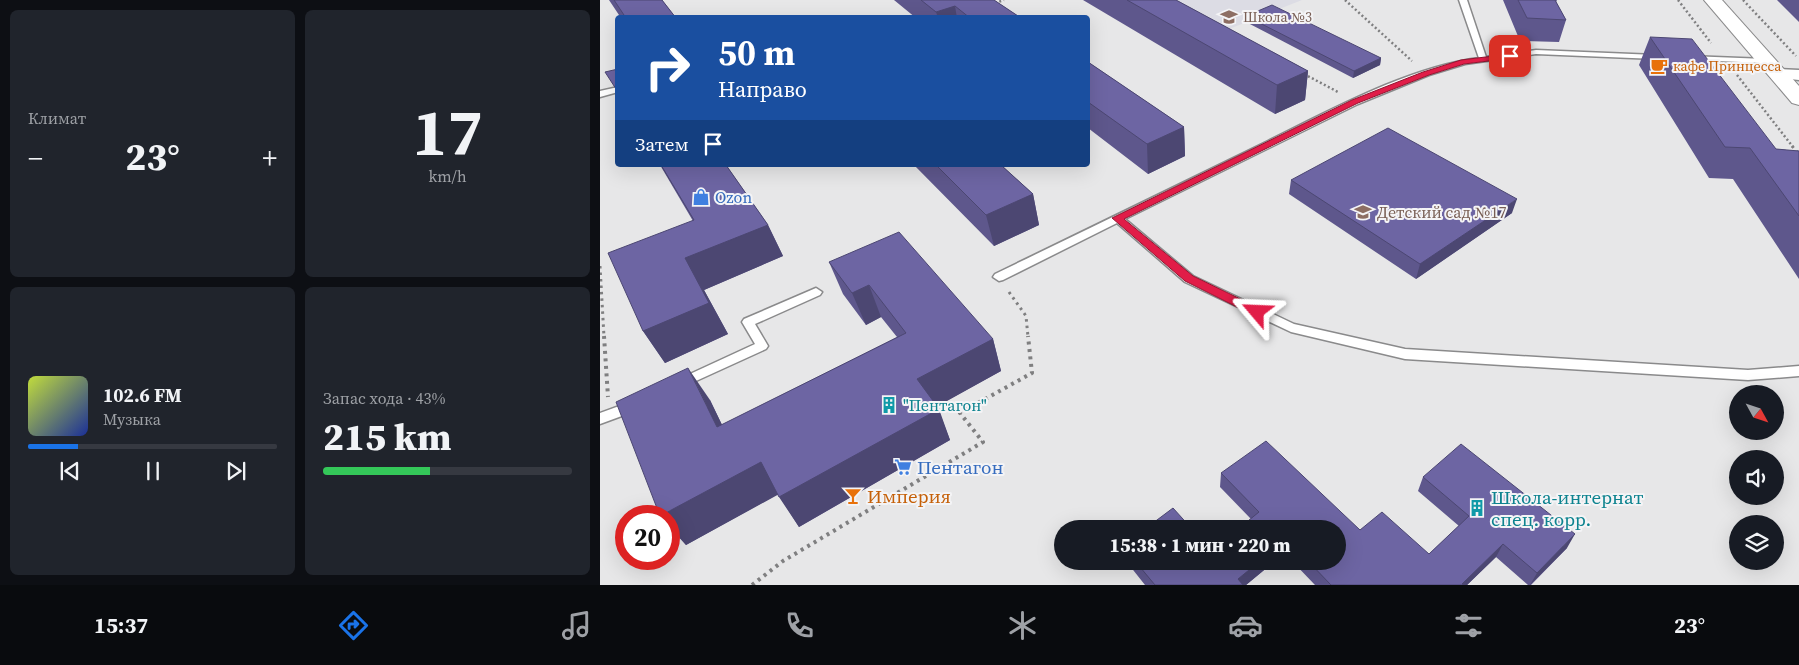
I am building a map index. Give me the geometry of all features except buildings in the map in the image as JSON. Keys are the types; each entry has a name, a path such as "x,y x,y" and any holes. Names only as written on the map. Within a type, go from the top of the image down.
{"street":[{"path":"1713,0 1799,100"},
{"path":"1771,67 1799,74"}],"lane":[{"path":"1463,0 1483,59"},
{"path":"999,277 1355,102 1426,73 1464,62 1536,52 1666,57"},
{"path":"1686,58 1771,67"},
{"path":"600,94 615,90"},
{"path":"1117,218 1189,279 1291,328 1405,354 1748,375 1799,371"},
{"path":"667,390 762,346 748,322 816,292"},
{"path":"605,417 648,398"}],"path":[{"path":"995,3 1004,0"},
{"path":"1345,0 1426,73"},
{"path":"1744,0 1799,60"},
{"path":"1302,73 1355,102"},
{"path":"600,266 605,417"},
{"path":"752,585 783,561 983,442 960,413 1032,373 1026,316 999,277"}],"shaded area":[{"name":"Школа №3","path":"1167,0 1302,0 1224,31"}],"place":[{"name":"Школа №3","path":"1229,17"},
{"name":"кафе Принцесса","path":"1659,66"},
{"name":"Ozon","path":"701,197"},
{"name":"Детский сад №17","path":"1363,212"},
{"name":"\"Пентагон\"","path":"889,405"},
{"name":"Пентагон","path":"903,467"},
{"name":"Империя","path":"853,496"},
{"name":"Школа-интернат спец. корр.","path":"1477,508"}],"route":[{"path":"1257,312 1189,279 1117,218 1355,102 1426,73 1464,62 1510,56"}]}
